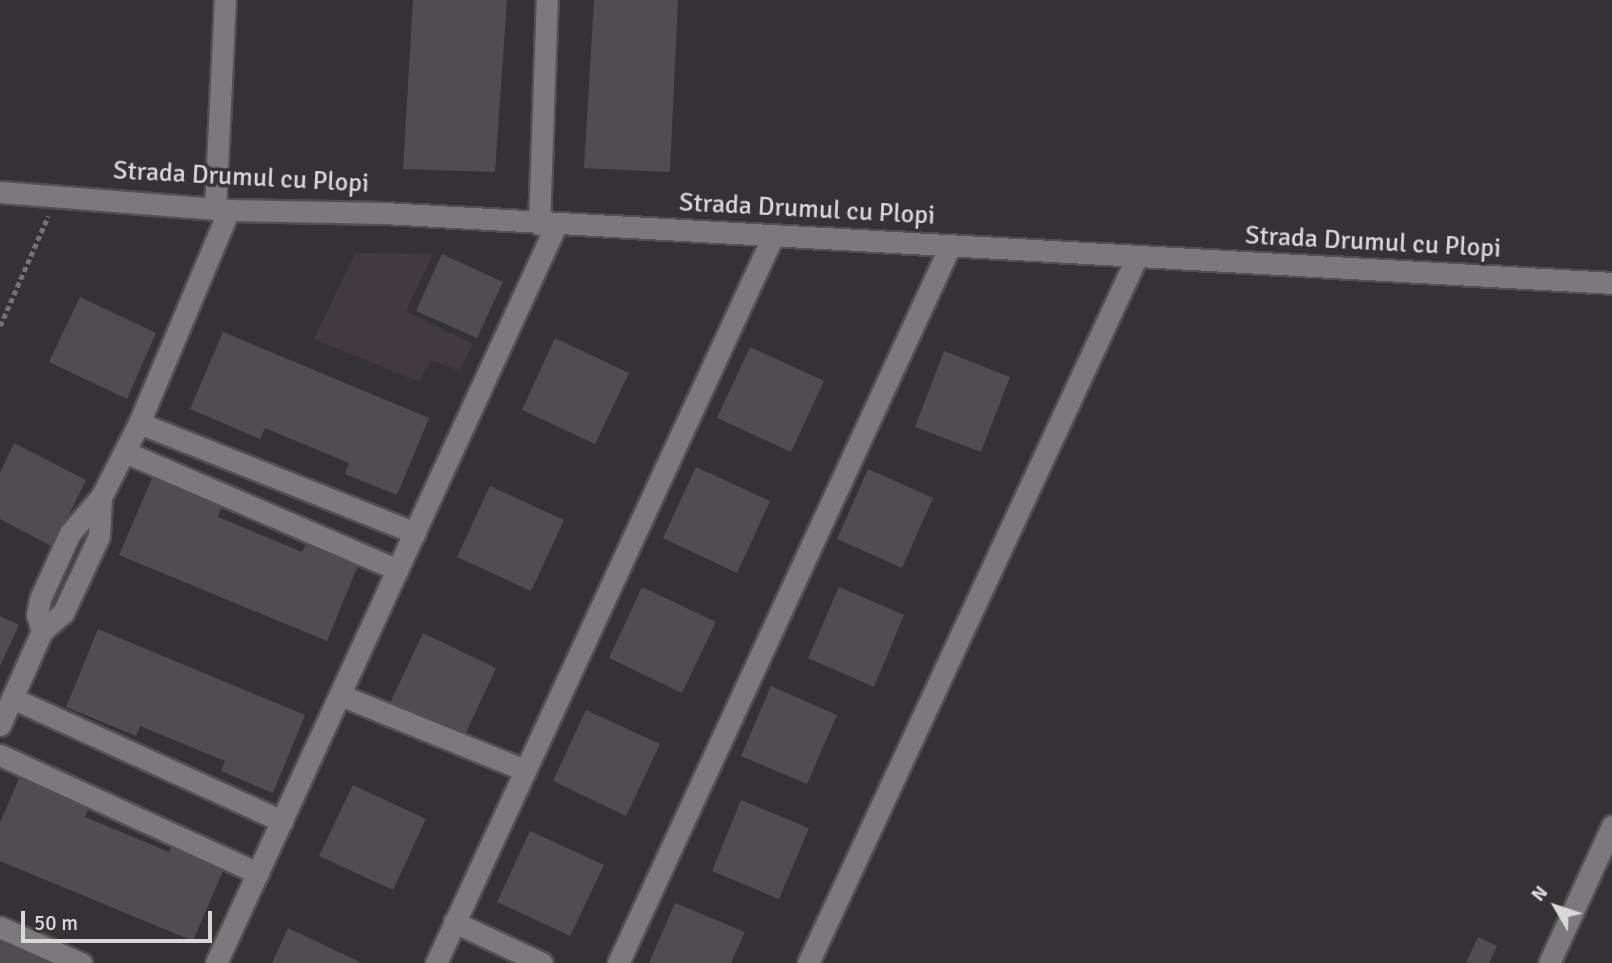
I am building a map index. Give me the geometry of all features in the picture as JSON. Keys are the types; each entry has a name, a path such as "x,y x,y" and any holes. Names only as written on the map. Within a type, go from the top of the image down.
{"street":[{"path":"0,725 42,631 63,613 99,536 101,497 139,423 222,209 225,0"},
{"path":"216,963 415,533 548,224 547,0"},
{"name":"Strada Drumul cu Plopi","path":"0,192 222,209 384,213 1136,259 1612,283"},
{"path":"436,963 773,236"},
{"path":"618,963 950,246"},
{"path":"808,963 1136,259"},
{"path":"139,423 415,533"},
{"path":"125,452 398,570"},
{"path":"340,695 525,770"},
{"path":"12,698 282,821"},
{"path":"0,755 258,873"},
{"path":"1549,963 1612,826"},
{"path":"454,922 542,963"},
{"path":"0,927 81,963"}],"path":[{"path":"0,326 57,196"}],"shaded area":[{"path":"355,253 433,254 406,311 473,344 460,371 431,360 419,382 314,339"}],"building":[{"path":"413,0 507,0 495,172 403,169"},
{"path":"594,0 678,0 670,172 584,168"},
{"path":"442,254 503,282 477,338 416,311"},
{"path":"80,297 156,333 127,399 49,362"},
{"path":"223,332 429,418 397,495 345,474 349,463 265,428 260,439 190,409"},
{"path":"555,338 629,373 595,444 522,410"},
{"path":"750,347 824,381 791,452 717,418"},
{"path":"944,351 1010,377 981,452 915,427"},
{"path":"14,443 86,480 53,547 0,519 0,473"},
{"path":"696,467 770,501 737,573 663,538"},
{"path":"868,469 933,498 902,568 837,539"},
{"path":"152,478 222,506 218,517 302,552 307,542 359,563 327,641 119,555"},
{"path":"490,486 564,520 531,591 457,557"},
{"path":"642,587 716,622 682,693 609,658"},
{"path":"839,587 904,615 874,687 808,658"},
{"path":"0,616 19,625 0,666"},
{"path":"98,629 305,715 273,793 221,771 225,761 140,726 136,736 66,707"},
{"path":"423,633 496,668 463,739 389,705"},
{"path":"771,686 837,715 807,784 741,756"},
{"path":"586,710 660,744 626,816 553,781"},
{"path":"19,778 89,806 85,817 169,852 174,842 226,864 193,941 0,861 0,823"},
{"path":"353,785 426,819 393,890 319,856"},
{"path":"741,800 809,828 779,899 712,871"},
{"path":"530,831 604,865 570,936 497,902"},
{"path":"675,903 745,932 731,963 649,963"},
{"path":"288,928 362,963 272,963"},
{"path":"1478,937 1497,946 1489,963 1466,963"},
{"path":"0,942 50,963 0,963"}]}
